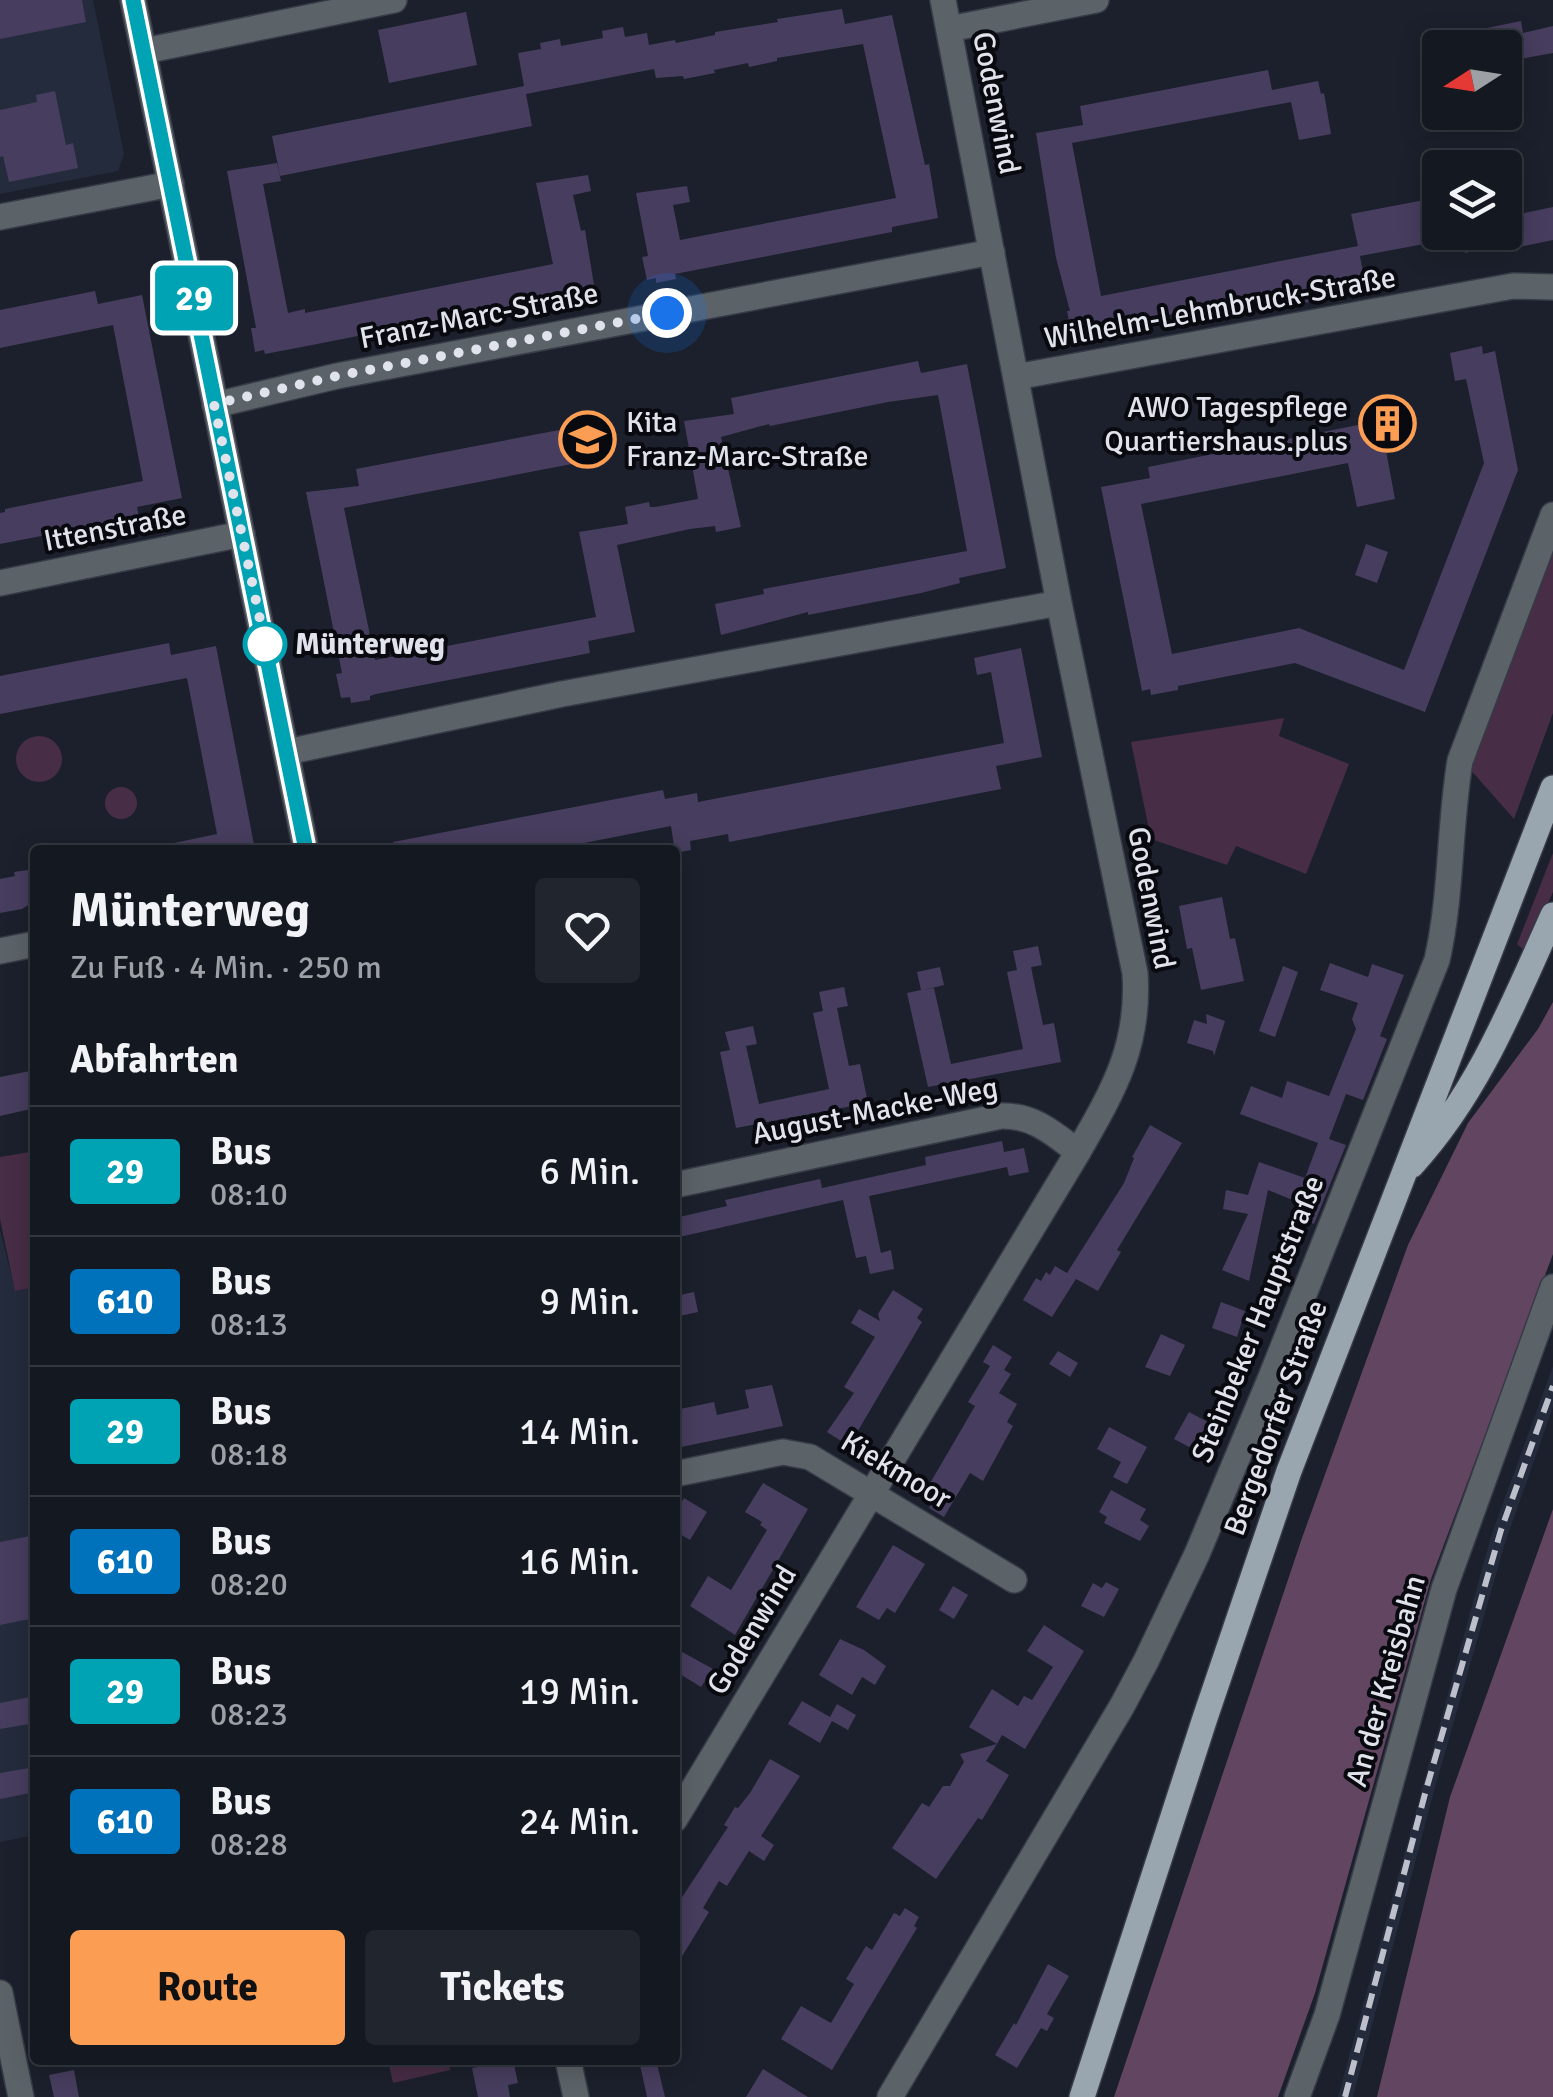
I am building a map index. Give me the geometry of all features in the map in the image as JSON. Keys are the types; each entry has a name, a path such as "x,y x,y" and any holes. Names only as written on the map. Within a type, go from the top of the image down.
{"main road":[{"name":"Bergedorfer Straße","path":"1083,2091 1289,1471 1553,788"},
{"path":"1402,1176 1443,1131 1489,1058 1553,916"}],"street":[{"path":"133,0 305,845"},
{"path":"144,50 394,0"},
{"name":"Godenwind","path":"680,1811 1078,1152 1114,1088 1135,1023 1135,973 1058,603 943,0"},
{"path":"949,29 1096,0"},
{"path":"0,217 172,184"},
{"name":"Franz-Marc-Straße","path":"214,404 337,376 992,252"},
{"name":"Wilhelm-Lehmbruck-Straße","path":"1016,377 1513,286 1553,287"},
{"name":"Steinbeker Hauptstraße","path":"890,2097 1122,1706 1197,1554 1437,960 1449,892 1460,761 1553,515"},
{"name":"Ittenstraße","path":"0,583 154,555 242,534"},
{"path":"287,752 562,694 1058,603"},
{"path":"0,951 30,945"},
{"name":"August-Macke-Weg","path":"680,1184 1001,1116 1034,1121 1078,1152"},
{"name":"An der Kreisbahn","path":"1297,2097 1328,2014 1444,1589 1553,1287"},
{"name":"Kiekmoor","path":"680,1473 783,1452 810,1457 1014,1580"},
{"path":"0,1993 21,2097"},
{"path":"569,2065 576,2097"}],"shaded area":[{"path":"0,0 93,0 124,154 118,171 0,194"},
{"path":"1553,544 1553,713 1514,819 1468,767"},
{"path":"1284,718 1279,736 1349,764 1306,874 1236,846 1227,865 1151,839 1131,742"},
{"path":"39,736 55,743 62,759 55,775 39,782 23,775 16,759 23,743"},
{"path":"121,787 132,792 137,803 132,814 121,819 110,814 105,803 110,792"},
{"path":"1553,853 1553,892 1526,952 1517,944"},
{"path":"1553,1002 1553,1254 1431,1579 1315,1993 1278,2097 1114,2097 1302,1538 1408,1245 1468,1123 1538,1029"},
{"path":"30,1152 30,1288 15,1291 0,1219 0,1157"},
{"path":"0,1230 15,1290 30,1288 30,1836 0,1842"},
{"path":"1553,1366 1553,1407 1505,1543 1353,2097 1338,2097 1491,1536"},
{"path":"1553,1509 1553,2097 1377,2097 1450,1797"},
{"path":"389,2065 449,2065 450,2070 393,2083"}],"building":[{"path":"0,0 82,0 86,22 0,39"},
{"path":"842,9 845,24 892,15 925,165 929,164 938,218 892,227 892,232 675,274 676,279 656,283 656,278 647,280 642,257 648,256 636,193 687,186 690,202 673,205 680,240 896,198 863,44 777,58 749,67 748,63 684,79 656,78 654,69 526,94 532,126 280,176 272,136 524,86 518,53 541,49 540,43 560,39 561,46 603,38 602,31 623,27 625,37 647,33 649,45 675,40 676,43 778,22 777,19"},
{"path":"466,12 477,65 389,83 378,30"},
{"path":"1521,21 1523,33 1553,26 1553,53 1522,59 1522,30 1477,30"},
{"path":"1268,70 1272,90 1318,81 1331,134 1299,140 1291,102 1072,143 1101,296 1358,246 1351,214 1422,200 1422,244 1360,256 1364,277 1334,283 1337,296 1300,304 1297,290 1131,322 1133,330 1081,340 1080,334 1072,336 1036,133 1083,125 1080,106"},
{"path":"55,91 66,145 73,143 78,168 9,182 3,156 0,157 0,110 37,102 36,95"},
{"path":"277,163 281,181 263,184 288,313 305,309 305,313 553,264 536,183 588,175 591,191 573,195 581,231 585,230 594,285 550,294 551,298 265,354 264,350 255,352 251,328 256,328 227,171"},
{"path":"1553,207 1553,240 1522,246 1522,213"},
{"path":"95,291 98,304 142,295 182,498 137,507 139,517 0,544 0,513 5,509 143,481 113,325 0,348 0,310"},
{"path":"1482,346 1483,354 1495,351 1518,470 1425,712 1295,663 1151,695 1150,689 1142,691 1101,487 1150,478 1148,467 1363,424 1361,414 1407,405 1412,434 1384,440 1395,499 1357,507 1348,463 1141,504 1172,654 1299,628 1404,670 1484,463 1466,379 1455,381 1450,353"},
{"path":"918,361 921,373 967,364 1006,568 959,578 960,583 921,593 808,612 721,635 715,604 764,594 763,589 967,551 938,395 769,424 721,437 741,527 716,532 715,526 690,529 617,545 635,632 588,641 590,653 376,694 370,700 351,703 350,697 341,698 336,674 342,673 306,492 359,486 356,469 580,426 577,414 594,411 603,458 344,508 375,660 596,617 579,532 628,524 625,507 649,502 650,507 655,507 698,499 684,421 734,414 731,398"},
{"path":"1366,544 1388,552 1377,583 1355,575"},
{"path":"169,643 171,655 216,646 254,845 174,845 217,834 187,678 0,714 0,676"},
{"path":"1021,648 1042,757 996,766 1001,789 729,842 728,834 690,841 691,850 680,852 680,845 674,845 671,826 574,845 393,845 393,842 663,790 665,799 697,793 698,802 1004,743 991,672 977,675 974,658"},
{"path":"30,870 30,904 0,913 0,879 15,876 14,872"},
{"path":"1222,897 1244,981 1201,990 1192,948 1187,949 1179,906"},
{"path":"1038,946 1042,965 1017,970 1013,951"},
{"path":"1330,963 1368,977 1372,964 1404,975 1380,1036 1387,1039 1363,1100 1346,1094 1329,1139 1346,1145 1314,1224 1295,1216 1300,1203 1268,1190 1249,1281 1222,1270 1248,1214 1223,1209 1226,1190 1248,1195 1259,1162 1305,1178 1318,1143 1240,1114 1251,1086 1282,1098 1287,1081 1329,1096 1356,1029 1352,1019 1358,1003 1320,990"},
{"path":"1283,966 1298,972 1275,1037 1259,1031"},
{"path":"940,967 944,985 924,990 934,988 951,1064 1023,1049 1007,972 1031,967 1043,1025 1054,1023 1061,1062 928,1087 907,993 921,990 917,972"},
{"path":"844,987 848,1006 837,1008 841,1028 849,1066 860,1064 868,1103 736,1128 720,1052 730,1050 725,1032 753,1026 757,1044 746,1046 759,1104 829,1089 813,1013 823,1011 819,992"},
{"path":"1206,1014 1225,1021 1214,1056 1213,1051 1187,1043 1194,1020 1207,1024"},
{"path":"30,1071 30,1109 0,1116 0,1077"},
{"path":"1150,1125 1182,1143 1117,1250 1121,1252 1098,1291 1076,1279 1052,1317 1023,1300 1036,1278 1041,1281 1055,1266 1067,1273 1124,1183 1132,1157"},
{"path":"1002,1141 1004,1152 1024,1148 1029,1172 1009,1176 1007,1167 869,1196 881,1253 891,1250 894,1269 870,1274 866,1256 856,1258 843,1200 680,1237 680,1217 727,1206 725,1200 820,1179 822,1188 926,1165 925,1157"},
{"path":"893,1290 923,1309 917,1318 922,1322 849,1446 827,1432 854,1393 844,1387 875,1337 851,1323 859,1309 880,1321 878,1314"},
{"path":"694,1292 698,1312 680,1316 680,1295"},
{"path":"1221,1302 1245,1311 1237,1337 1212,1328"},
{"path":"1161,1334 1185,1345 1170,1376 1145,1367"},
{"path":"993,1345 1012,1357 1004,1370 1011,1374 999,1393 1017,1404 1007,1422 1013,1426 983,1481 970,1473 944,1517 929,1508 932,1503 922,1497 975,1406 968,1402 990,1366 983,1362"},
{"path":"1058,1351 1078,1363 1070,1377 1049,1364"},
{"path":"772,1385 783,1426 681,1447 680,1409 714,1402 717,1415 749,1408 745,1390"},
{"path":"1189,1412 1208,1422 1193,1449 1174,1439"},
{"path":"1109,1427 1147,1447 1127,1484 1113,1477 1121,1462 1097,1449"},
{"path":"763,1483 808,1509 735,1635 690,1606 708,1576 731,1590 767,1530 760,1525 762,1522 745,1512"},
{"path":"1111,1490 1146,1509 1140,1520 1149,1526 1140,1541 1104,1523 1107,1517 1099,1512"},
{"path":"684,1498 707,1512 690,1540 680,1534 680,1505"},
{"path":"30,1536 30,1619 0,1625 0,1542"},
{"path":"893,1545 925,1564 895,1613 887,1608 879,1620 856,1607"},
{"path":"1106,1582 1119,1589 1104,1617 1081,1606 1093,1583 1102,1588"},
{"path":"953,1586 968,1595 954,1619 939,1610"},
{"path":"1044,1625 1084,1651 1025,1749 1002,1735 997,1744 969,1727 992,1689 1018,1706 1024,1696 1032,1700 1053,1667 1027,1651"},
{"path":"840,1639 886,1666 875,1685 862,1677 852,1695 819,1675"},
{"path":"680,1651 713,1669 701,1687 680,1674"},
{"path":"30,1697 30,1724 0,1729 0,1703"},
{"path":"802,1701 830,1717 837,1704 856,1715 848,1730 832,1721 820,1743 788,1724"},
{"path":"997,1744 986,1761 1009,1775 982,1820 978,1818 936,1879 892,1848 922,1803 929,1807 943,1786 950,1786 964,1762 960,1754"},
{"path":"770,1759 800,1776 761,1836 774,1845 764,1861 749,1851 727,1886 719,1881 703,1908 709,1912 680,1960 680,1900 728,1827 724,1825 735,1807 750,1793"},
{"path":"30,1768 30,1793 0,1799 0,1773"},
{"path":"905,1908 919,1917 914,1926 917,1928 832,2070 781,2039 801,2006 831,2023 854,1984 846,1979 866,1946 872,1950 894,1913 900,1916"},
{"path":"1048,1964 1069,1976 1047,2014 1054,2018 1047,2031 1041,2028 1017,2068 995,2055 1016,2025"},
{"path":"514,2065 518,2083 508,2085 510,2097 478,2097 472,2068"},
{"path":"640,2065 657,2065 665,2097 647,2097"},
{"path":"763,2069 808,2097 746,2097"},
{"path":"74,2070 79,2097 54,2097 49,2075"}],"railway":[{"path":"1345,2097 1426,1790 1501,1530 1553,1386"}],"bus line":[{"name":"29","path":"133,0 305,845"}],"place":[{"name":"AWO Tagespflege Quartiershaus.plus","path":"1387,424"},
{"name":"Kita Franz-Marc-Straße","path":"587,439"},
{"name":"Münterweg","path":"265,644"}],"route":[{"path":"265,644 268,657 214,404 337,376 667,313"}]}
